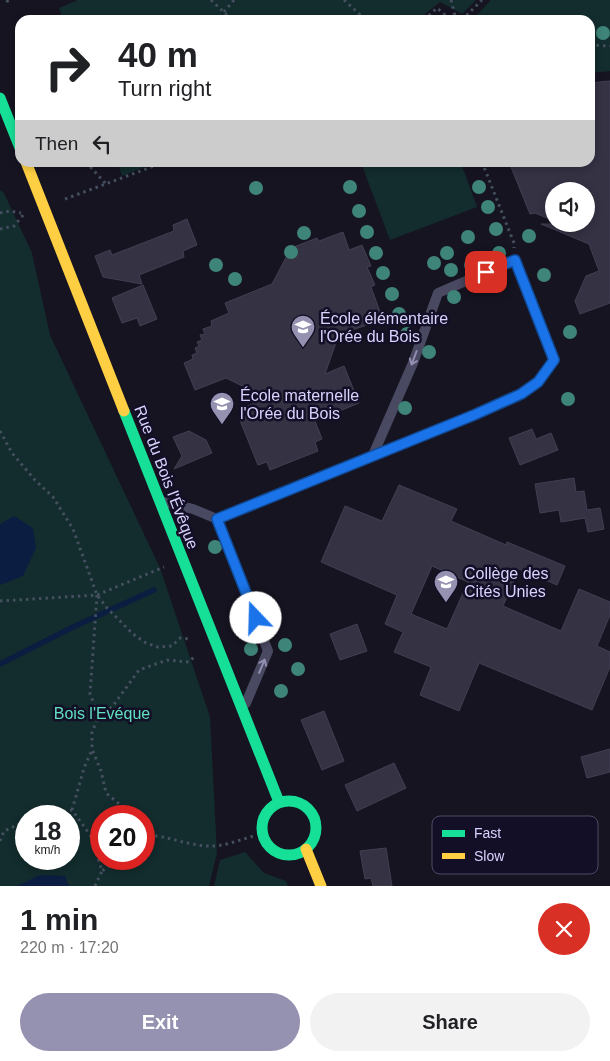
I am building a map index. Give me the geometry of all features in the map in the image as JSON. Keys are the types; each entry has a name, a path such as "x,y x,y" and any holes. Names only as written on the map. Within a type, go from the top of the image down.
{"street":[{"path":"0,98 15,136"},
{"name":"Rue du Bois l'Évêque","path":"28,167 279,802"},
{"path":"279,802 296,802 310,811 316,826 312,843 306,849 289,855 280,853 266,841 263,832 266,814 279,802"},
{"path":"306,849 321,886"}],"lane":[{"path":"160,501 193,509 217,519 474,415 521,394 538,382 554,360 515,260 438,293 413,363 372,455"},
{"path":"217,519 268,651 242,711"}],"path":[{"path":"7,0 9,6"},
{"path":"211,0 227,15"},
{"path":"224,12 234,0"},
{"path":"344,0 360,15"},
{"path":"451,0 455,15"},
{"path":"467,15 482,0"},
{"path":"429,15 437,8 445,15"},
{"path":"595,45 610,46"},
{"path":"91,167 106,184"},
{"path":"63,200 152,167"},
{"path":"484,167 514,243 515,260"},
{"path":"0,214 10,211 24,214 14,226 0,229"},
{"path":"0,432 12,453 35,480 53,497 73,529 97,595 126,628 146,644 158,647 172,646 180,638 198,642"},
{"path":"0,601 97,595 169,565"},
{"path":"97,595 90,694 99,716"},
{"path":"73,805 84,768 92,750 92,732 99,716 112,707 139,670 167,660 189,662 198,653"},
{"path":"92,750 102,771 106,792 121,805"},
{"path":"80,821 91,836 102,871 95,886"},
{"path":"0,840 4,831 15,826"},
{"path":"155,836 207,846 226,844 254,836"}],"green space":[{"path":"78,0 476,0 462,14 440,2 424,15 61,15 59,8"},
{"path":"491,0 610,0 610,71 595,72 595,15 477,15"},
{"path":"119,167 144,167 122,176"},
{"path":"363,167 462,167 477,207 390,240"},
{"name":"Bois l'Evéque","path":"0,190 4,193 32,253 50,335 160,568 210,717 217,853 209,886 0,886"},
{"path":"245,852 264,873 286,881 288,886 214,886 220,860"}],"water":[{"path":"14,516 33,528 36,548 23,576 0,585 0,524"},
{"path":"40,875 65,876 69,886 17,886"}],"building":[{"path":"610,81 610,303 580,314 575,301 586,276 599,271 589,244 560,232 595,232 595,182 545,182 545,217 535,213 530,214 511,167 595,167 595,82"},
{"path":"187,219 197,245 183,251 184,257 139,275 142,284 103,277 95,256 110,250 112,255 174,231 173,225"},
{"path":"343,232 349,250 362,245 371,266 367,267 375,285 371,287 383,320 339,334 325,374 344,366 359,403 315,421 322,439 315,442 318,451 270,470 267,462 258,465 239,418 248,415 245,407 267,398 226,378 195,390 184,363 193,359 192,355 197,353 195,348 199,346 197,342 202,340 200,335 205,334 203,329 212,326 211,321 229,313 225,303 272,284 291,248 317,238 319,241"},
{"path":"143,285 157,319 140,326 137,318 122,323 112,298"},
{"path":"532,429 536,439 551,433 558,450 520,465 509,438"},
{"path":"189,431 206,440 212,453 174,469 182,456 173,437"},
{"path":"574,478 576,492 584,491 587,510 600,508 604,529 588,532 585,518 561,522 559,510 540,513 535,484"},
{"path":"399,485 457,509 451,521 506,545 507,542 565,566 557,585 519,569 503,606 561,631 579,589 610,602 610,615 597,646 610,652 610,667 592,710 479,663 459,711 420,695 431,667 394,652 403,632 385,624 397,595 321,562 345,506 382,521","holes":["432,566 468,582 447,629 411,614"]},
{"path":"357,624 367,651 340,660 330,634"},
{"path":"324,711 344,761 322,770 301,720"},
{"path":"610,749 610,772 587,778 581,757"},
{"path":"394,763 406,788 357,811 345,785"},
{"path":"386,848 392,886 373,886 371,878 365,879 360,851"}],"waterway":[{"path":"0,664 73,627 154,590"}],"traffic: fast":[{"path":"0,98 15,136"},
{"path":"124,411 279,802"},
{"path":"289,801 299,803 308,809 314,818 316,828 314,838 308,847 299,853 289,855 279,853 270,847 264,838 262,828 264,818 270,809 279,803 289,801"}],"traffic: slow":[{"path":"28,167 124,411"},
{"path":"306,849 321,886"}],"place":[{"name":"École élémentaire l'Orée du Bois","path":"303,348"},
{"name":"École maternelle l'Orée du Bois","path":"222,425"},
{"name":"Collège des Cités Unies","path":"446,603"}],"route":[{"path":"256,618 217,519 474,415 521,394 538,382 554,360 515,260 486,272"}]}
